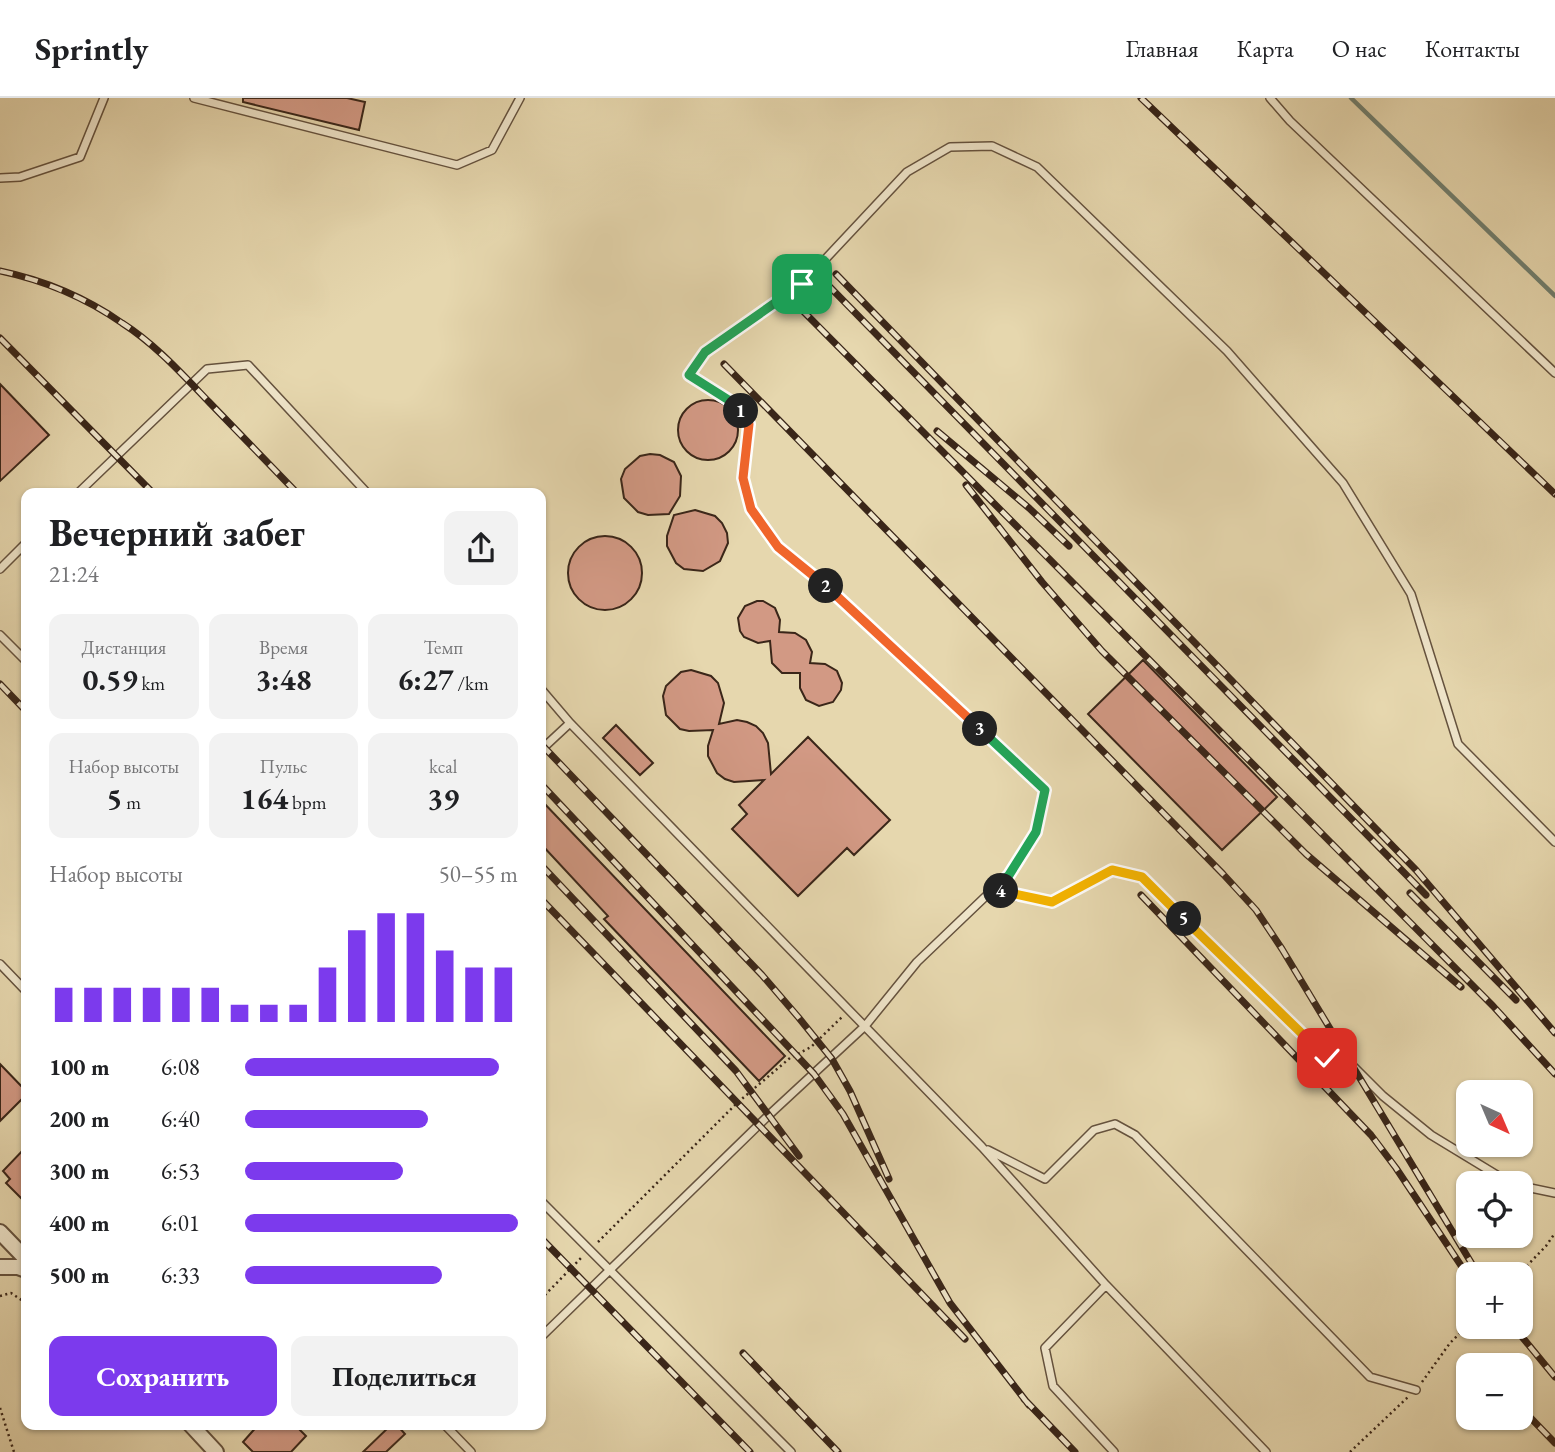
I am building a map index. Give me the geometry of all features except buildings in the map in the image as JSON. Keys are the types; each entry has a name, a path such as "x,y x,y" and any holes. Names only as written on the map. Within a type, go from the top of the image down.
{"street":[{"path":"0,1232 6,1243 21,1255"},
{"path":"0,1267 21,1268"},
{"path":"196,1430 216,1452"}],"lane":[{"path":"0,178 20,177 80,157 104,98"},
{"path":"194,98 457,165 492,150 520,98"},
{"path":"1270,98 1290,121 1555,373"},
{"path":"546,1332 770,1114 865,1026 917,962 1009,875 1036,832 1045,790 822,583 778,547 751,509 743,478 749,424 738,406 689,375 705,352 802,284 907,172 950,147 992,146 1037,167 1227,351 1343,483 1411,594 1458,744 1555,842"},
{"path":"83,488 207,369 248,365 362,488"},
{"path":"0,569 21,548"},
{"path":"0,635 21,656"},
{"path":"546,695 570,723 982,1147 1106,1285 1266,1452"},
{"path":"546,745 570,723"},
{"path":"994,889 1052,902 1112,870 1142,877 1334,1064 1350,1063 1383,1096 1431,1135 1490,1171"},
{"path":"0,964 21,986"},
{"path":"982,1147 1045,1179 1094,1130 1115,1124 1135,1135 1370,1377 1416,1390"},
{"path":"1533,1188 1555,1192"},
{"path":"546,1206 790,1452"},
{"path":"1106,1285 1045,1348 1053,1386 1114,1452"},
{"path":"452,1430 471,1452"}],"path":[{"path":"546,1294 737,1103 790,1058 811,1047 849,1010"},
{"path":"1531,1262 1555,1233"},
{"path":"0,1296 11,1293 21,1300"},
{"path":"0,1408 14,1452"}],"waterway":[{"path":"1351,98 1555,296"}],"railway":[{"path":"1141,98 1555,494"},
{"path":"0,271 64,291 134,331 178,370 292,488"},
{"path":"836,274 1416,870 1555,1033"},
{"path":"826,283 1426,895"},
{"path":"800,308 1493,1006 1555,1074"},
{"path":"0,338 148,488"},
{"path":"724,364 1256,910 1471,1262"},
{"path":"937,431 1029,508 1069,546"},
{"path":"966,485 1042,582 1102,651 1306,854 1461,987"},
{"path":"0,684 21,706"},
{"path":"546,749 762,975 832,1059 850,1091 889,1179"},
{"path":"546,789 814,1074 843,1114 950,1303 1029,1405"},
{"path":"546,870 736,1071 799,1156"},
{"path":"1410,893 1516,1000"},
{"path":"1141,895 1371,1135 1459,1262"},
{"path":"546,904 965,1339"},
{"path":"546,1243 750,1452"},
{"path":"1524,1339 1555,1377"},
{"path":"743,1353 838,1452"},
{"path":"1024,1399 1075,1452"},
{"path":"1533,1420 1555,1443"}],"route":[{"path":"802,284 705,352 689,375 738,406 749,424 743,478 751,509 778,547 822,583 1045,790 1036,832 1009,875 994,889 1052,902 1112,870 1142,877 1327,1058"}]}
